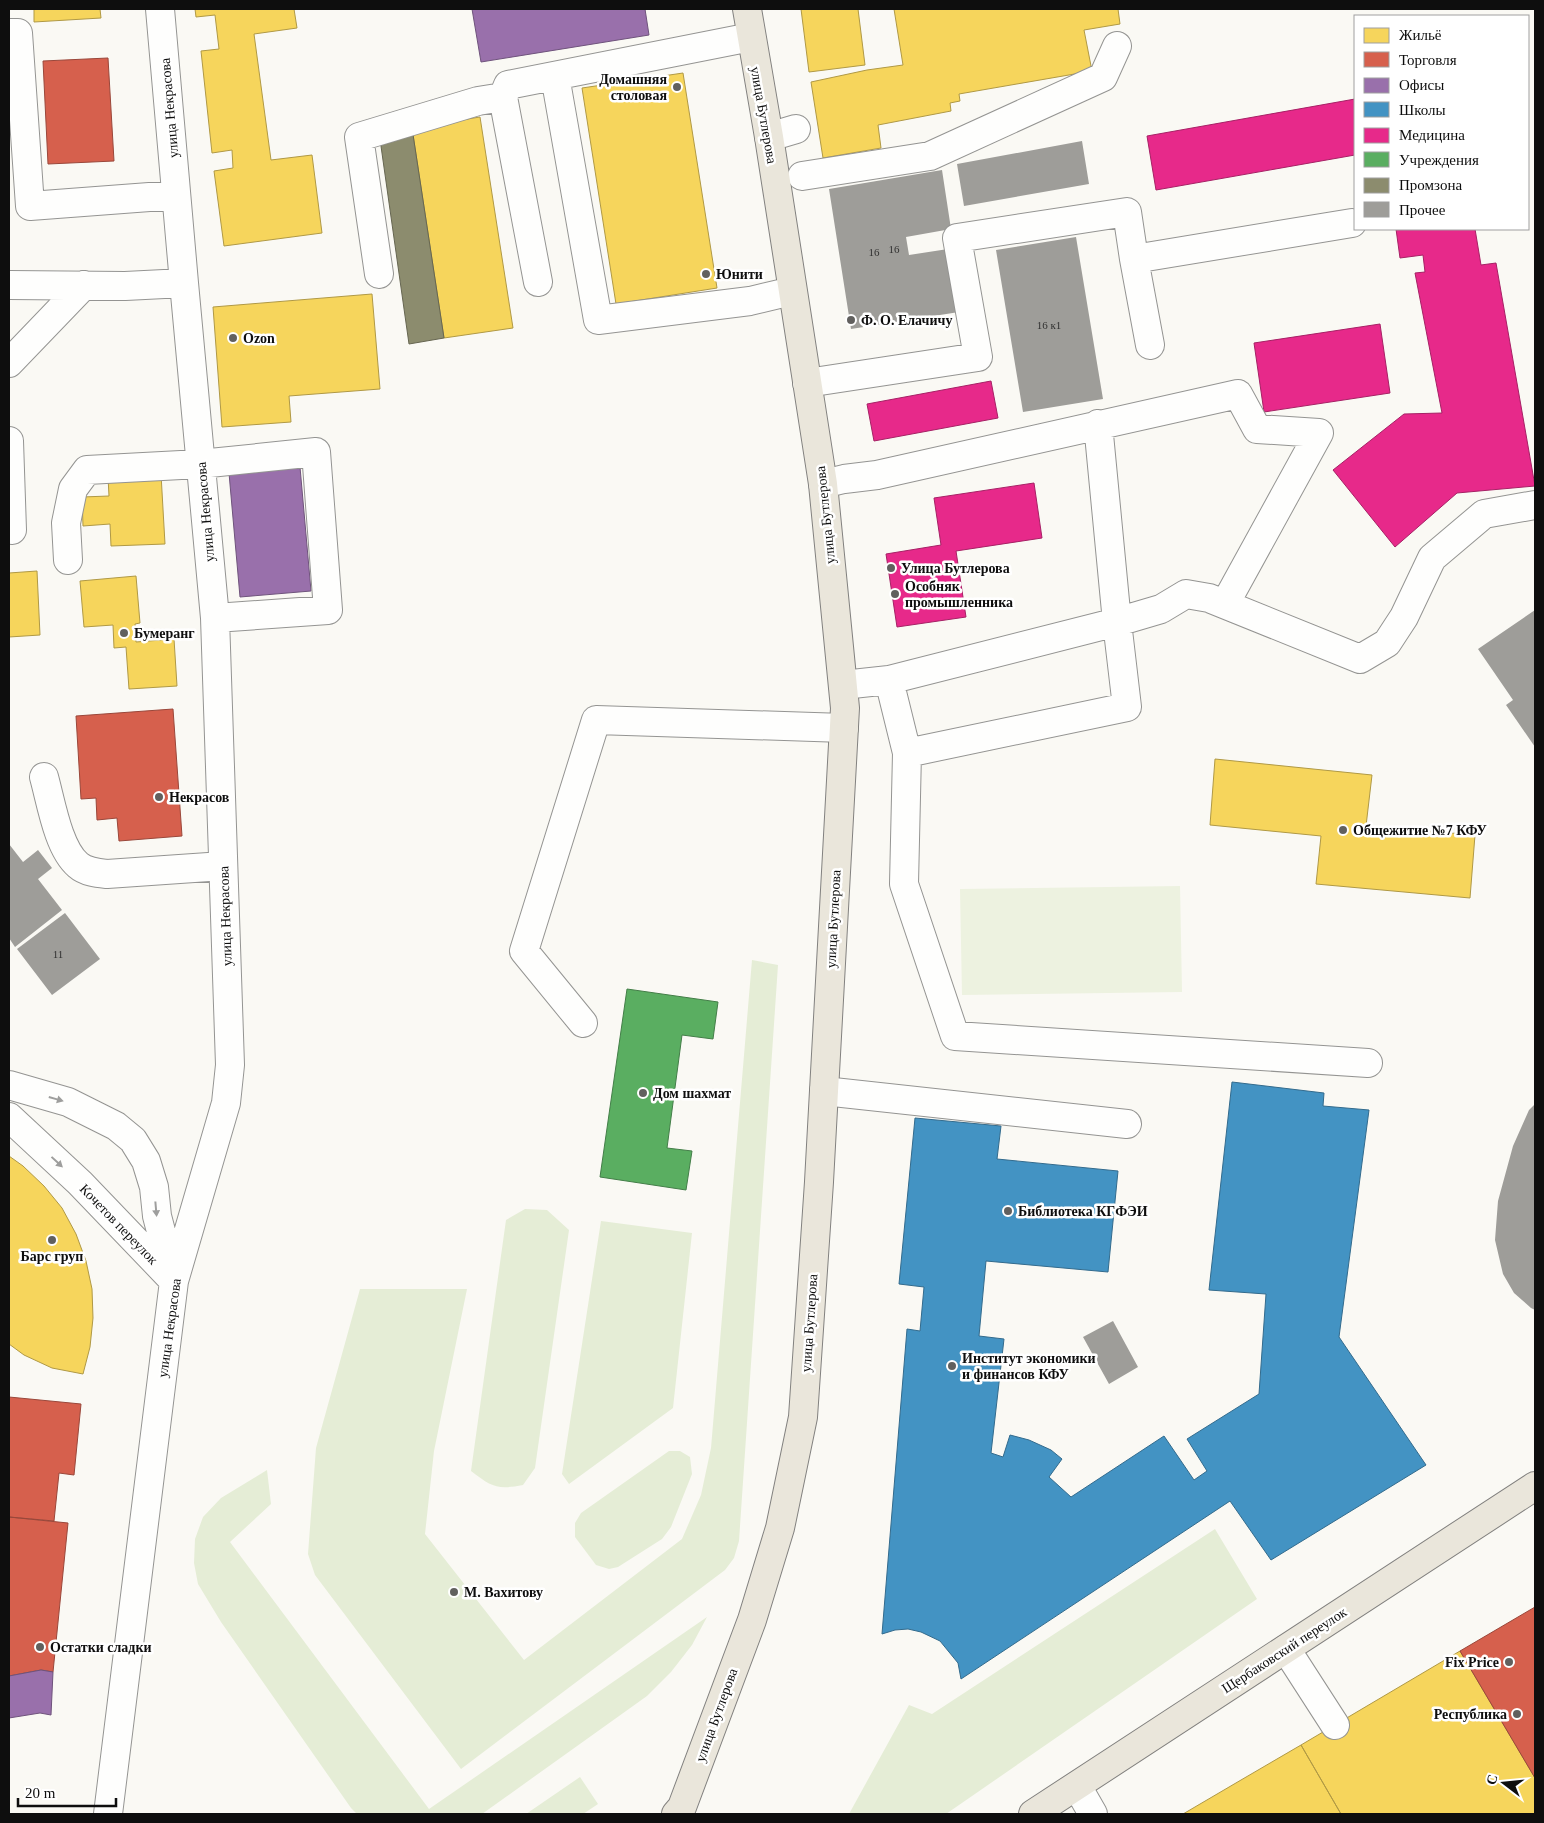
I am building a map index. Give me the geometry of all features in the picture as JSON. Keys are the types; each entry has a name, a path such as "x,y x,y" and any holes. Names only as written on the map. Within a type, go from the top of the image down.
{"main road":[{"name":"улица Бутлерова","path":"681,1812 752,1620 780,1528 803,1417 846,708 823,484 769,137 747,9"},
{"name":"Щербаковский переулок","path":"1033,1814 1535,1486"}],"street":[{"name":"улица Некрасова","path":"108,1814 174,1281 226,1103 230,1065 215,618 160,9"},
{"path":"9,33 18,33 30,206 176,195"},
{"path":"538,282 503,97 508,85 751,37"},
{"path":"802,176 930,156 1104,77 1117,46"},
{"path":"555,76 598,320 750,300 792,291"},
{"path":"379,274 359,137 478,101 503,97"},
{"path":"769,137 796,129"},
{"path":"806,383 978,357 957,238 1126,212 1150,345"},
{"path":"1134,259 1352,223"},
{"path":"9,285 125,286 184,283"},
{"path":"9,363 84,286"},
{"path":"823,484 877,474 1238,394 1257,429 1318,433 1225,604"},
{"path":"907,753 1128,707 1117,622 1098,424"},
{"path":"9,441 12,530"},
{"path":"68,560 66,523 73,489 87,470 200,464 316,452 328,610 215,618"},
{"path":"843,685 889,680 1117,622 1161,609 1186,594 1209,598 1360,659 1387,643 1404,617 1432,558 1484,514 1535,505"},
{"path":"889,680 907,753 904,884 955,1036 1368,1063"},
{"path":"583,1023 524,952 596,720 844,728"},
{"path":"44,777 61,838 68,853 78,865 93,873 107,874 223,866"},
{"name":"Кочетов переулок","path":"9,1085 68,1102 116,1126 133,1140 146,1161 154,1187 157,1216 174,1281"},
{"path":"824,1091 1127,1124"},
{"name":"Кочетов переулок","path":"9,1117 80,1183 174,1281"},
{"path":"1286,1649 1335,1725"},
{"path":"1077,1786 1092,1814"}],"green space":[{"path":"1180,886 1182,992 962,995 960,889"},
{"path":"752,960 778,965 739,1541 734,1558 725,1570 461,1769 315,1575 308,1554 316,1448 360,1289 467,1289 434,1451 425,1534 524,1660 682,1539 701,1495 711,1448"},
{"path":"525,1209 547,1210 569,1230 535,1468 523,1485 501,1487 484,1481 471,1471 506,1220"},
{"path":"601,1221 692,1233 673,1408 569,1484 562,1474"},
{"path":"669,1451 680,1451 690,1457 692,1474 671,1527 662,1539 618,1567 609,1569 596,1565 575,1537 575,1523 581,1513"},
{"path":"267,1470 271,1504 230,1542 429,1809 707,1617 692,1645 671,1672 647,1696 482,1814 357,1814 221,1622 198,1584 194,1563 195,1539 203,1517 221,1498"},
{"path":"1215,1529 1257,1599 946,1814 849,1814 909,1705 932,1714"},
{"path":"580,1777 598,1804 583,1814 526,1814"}],"building: Жильё":[{"path":"34,9 100,9 101,18 34,22"},
{"path":"195,9 294,9 297,28 254,34 271,160 312,155 322,233 224,246 214,171 233,168 232,150 212,153 201,51 219,49 215,15 196,17"},
{"path":"801,9 858,9 865,65 809,72"},
{"path":"894,9 1118,9 1120,24 1084,30 1092,71 959,94 960,101 950,103 951,111 878,125 881,148 823,158 811,82 867,70 903,65"},
{"path":"683,73 717,288 616,304 582,88"},
{"path":"480,117 513,328 444,338 412,128"},
{"path":"372,294 380,389 289,396 291,422 222,427 213,307"},
{"path":"161,474 165,544 111,546 110,524 83,526 82,497 109,496 108,477"},
{"path":"37,571 40,635 9,637 9,573"},
{"name":"Бумеранг","path":"136,576 140,623 135,624 136,642 174,639 177,686 129,689 126,647 114,648 113,625 84,627 80,581"},
{"name":"Общежитие №7 КФУ","path":"1215,759 1372,775 1366,826 1475,835 1470,898 1316,884 1321,836 1210,825"},
{"path":"9,1156 23,1166 44,1186 62,1208 76,1234 86,1261 92,1289 93,1318 90,1347 83,1374 52,1368 24,1355 9,1344"},
{"path":"1460,1651 1535,1778 1535,1814 1341,1814 1301,1745"},
{"path":"1301,1745 1341,1814 1183,1814 1241,1780"}],"building: Торговля":[{"path":"108,58 114,161 48,164 43,61"},
{"path":"173,709 182,836 119,841 117,818 97,820 96,798 81,799 76,716"},
{"path":"9,1397 81,1404 74,1475 59,1473 54,1521 9,1517"},
{"path":"9,1517 68,1523 53,1672 41,1670 9,1676"},
{"name":"Республика","path":"1535,1607 1535,1778 1460,1651"}],"building: Офисы":[{"path":"472,9 645,9 649,35 481,62"},
{"path":"300,467 311,591 240,597 229,473"},
{"path":"41,1670 53,1672 51,1715 40,1713 9,1718 9,1676"}],"building: Школы":[{"name":"Институт экономики и финансов КФУ","path":"1232,1082 1324,1093 1323,1106 1369,1110 1339,1337 1426,1465 1271,1560 1230,1501 961,1679 958,1663 940,1641 921,1632 908,1629 882,1634 907,1329 920,1331 924,1287 899,1284 915,1118 1001,1126 997,1159 1118,1171 1108,1272 986,1261 979,1336 1004,1339 991,1453 1003,1457 1010,1435 1029,1440 1051,1450 1062,1459 1049,1477 1071,1497 1164,1436 1194,1480 1207,1471 1187,1439 1259,1394 1266,1294 1209,1290"}],"building: Медицина":[{"path":"1354,99 1354,155 1156,190 1147,136"},
{"path":"1396,230 1475,230 1481,265 1496,263 1535,486 1457,493 1395,547 1333,470 1404,414 1442,413 1415,273 1425,272 1423,255 1400,258"},
{"path":"1380,324 1390,393 1264,412 1254,343"},
{"path":"991,381 998,418 874,441 867,404"},
{"path":"1034,483 1042,538 956,551 966,617 897,627 886,554 941,545 934,498"}],"building: Учреждения":[{"name":"Дом шахмат","path":"627,989 718,1002 713,1039 682,1035 667,1148 692,1151 686,1190 600,1177"}],"building: Промзона":[{"path":"412,128 444,338 409,344 379,132"}],"building: Прочее":[{"path":"1082,141 1089,184 964,206 957,164"},
{"path":"942,170 951,229 906,237 909,255 948,249 959,312 851,329 829,189"},
{"path":"1076,237 1103,399 1023,412 996,250"},
{"path":"1535,610 1535,747 1506,705 1513,700 1478,649"},
{"path":"9,844 23,862 38,850 52,868 38,879 62,910 15,947 9,938"},
{"path":"65,913 100,959 52,995 17,949"},
{"path":"1535,1104 1535,1310 1514,1293 1503,1274 1495,1240 1498,1201 1513,1146 1529,1110"},
{"path":"1113,1321 1138,1367 1109,1384 1083,1337"}],"place":[{"name":"Домашняя столовая","path":"677,87"},
{"name":"Юнити","path":"706,274"},
{"name":"Ф. О. Елачичу","path":"851,320"},
{"name":"Ozon","path":"233,338"},
{"name":"Улица Бутлерова","path":"891,568"},
{"name":"Особняк промышленника","path":"895,594"},
{"name":"Бумеранг","path":"124,633"},
{"name":"Некрасов","path":"159,797"},
{"name":"Общежитие №7 КФУ","path":"1343,830"},
{"name":"Дом шахмат","path":"643,1093"},
{"name":"Библиотека КГФЭИ","path":"1008,1211"},
{"name":"Барс груп","path":"52,1240"},
{"name":"Институт экономики и финансов КФУ","path":"952,1366"},
{"name":"М. Вахитову","path":"454,1592"},
{"name":"Остатки сладки","path":"40,1647"},
{"name":"Fix Price","path":"1509,1662"},
{"name":"Республика","path":"1517,1714"}]}
